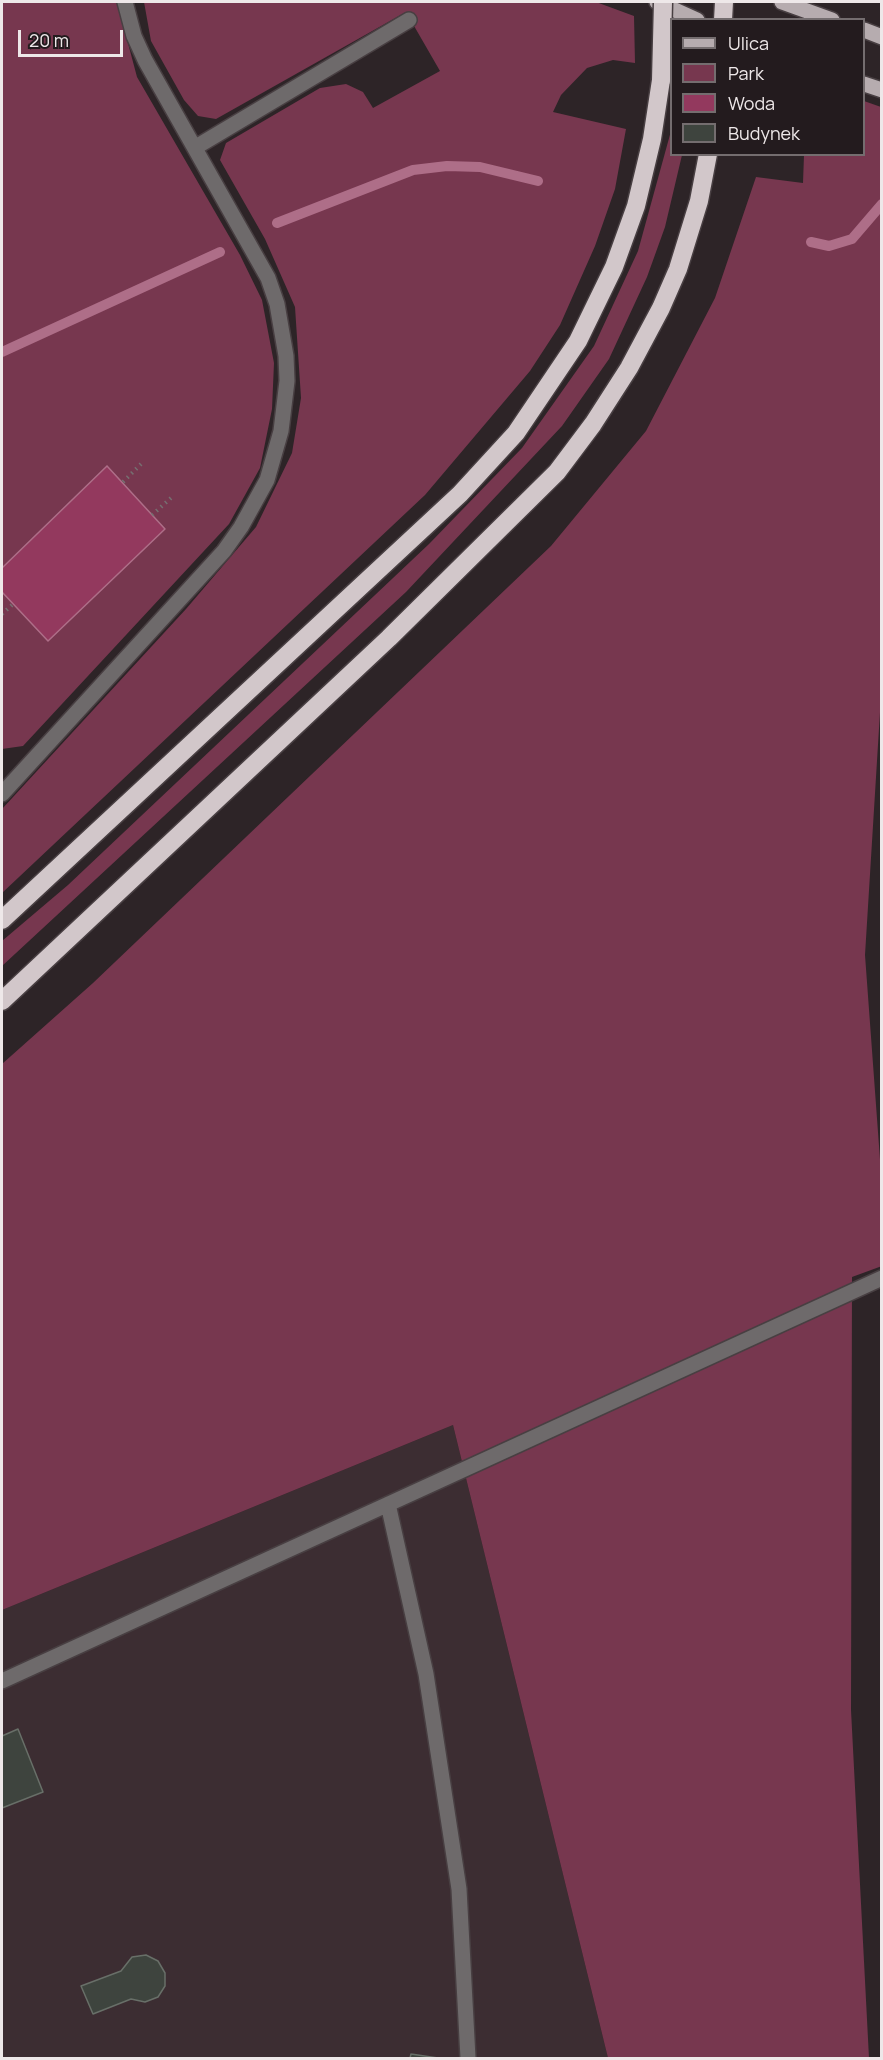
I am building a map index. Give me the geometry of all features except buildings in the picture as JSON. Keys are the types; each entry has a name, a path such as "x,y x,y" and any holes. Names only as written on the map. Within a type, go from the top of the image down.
{"highway":[{"path":"2,921 460,494 516,432 578,341 615,267 636,206 652,139 661,80 663,2"},
{"path":"723,18 724,2"},
{"path":"2,1001 380,646 557,472 599,415 661,308 678,268 699,201 708,156"}],"main road":[{"path":"657,2 693,18"},
{"path":"782,2 826,18"},
{"path":"865,30 882,37"},
{"path":"865,84 882,90"}],"lane":[{"path":"2,794 224,551 255,504 275,456 287,381 286,356 277,304 256,254 144,60 124,2"},
{"path":"196,147 409,20"},
{"path":"2,1681 882,1278"},
{"path":"388,1504 426,1674 457,1877 468,2058"}],"path":[{"path":"123,482 142,463"},
{"path":"152,515 172,497"},
{"path":"2,614 13,604"}],"shaded area":[{"path":"453,1425 608,2058 2,2058 2,1610"}],"green space":[{"path":"2,2 117,2 137,77 240,255 262,300 274,363 272,409 260,468 229,524 23,746 2,749"},
{"path":"144,2 596,2 634,16 635,63 613,60 587,68 561,95 553,112 626,129 615,189 595,246 560,325 530,371 425,495 2,893 2,809 186,609 256,527 292,453 301,398 295,307 265,239 220,160 226,143 320,88 346,84 363,92 373,108 440,71 406,12 216,119 198,116 184,100 151,41"},
{"path":"865,101 881,107 882,680 865,955 881,1173 882,1266 852,1277 851,1710 869,2058 608,2058 453,1425 2,1610 2,1064 93,983 551,546 646,431 715,298 756,177 803,183 804,156 865,156"},
{"path":"670,135 670,156 682,156 665,227 647,277 609,359 562,426 406,592 2,966 2,941 68,885 429,544 522,448 594,346 638,251"}],"water":[{"path":"107,466 165,529 48,641 2,592 2,568"}],"waterway":[{"path":"277,223 413,170 447,166 480,167 538,181"},
{"path":"811,242 829,246 852,239 882,204"},
{"path":"2,352 220,252"}]}
